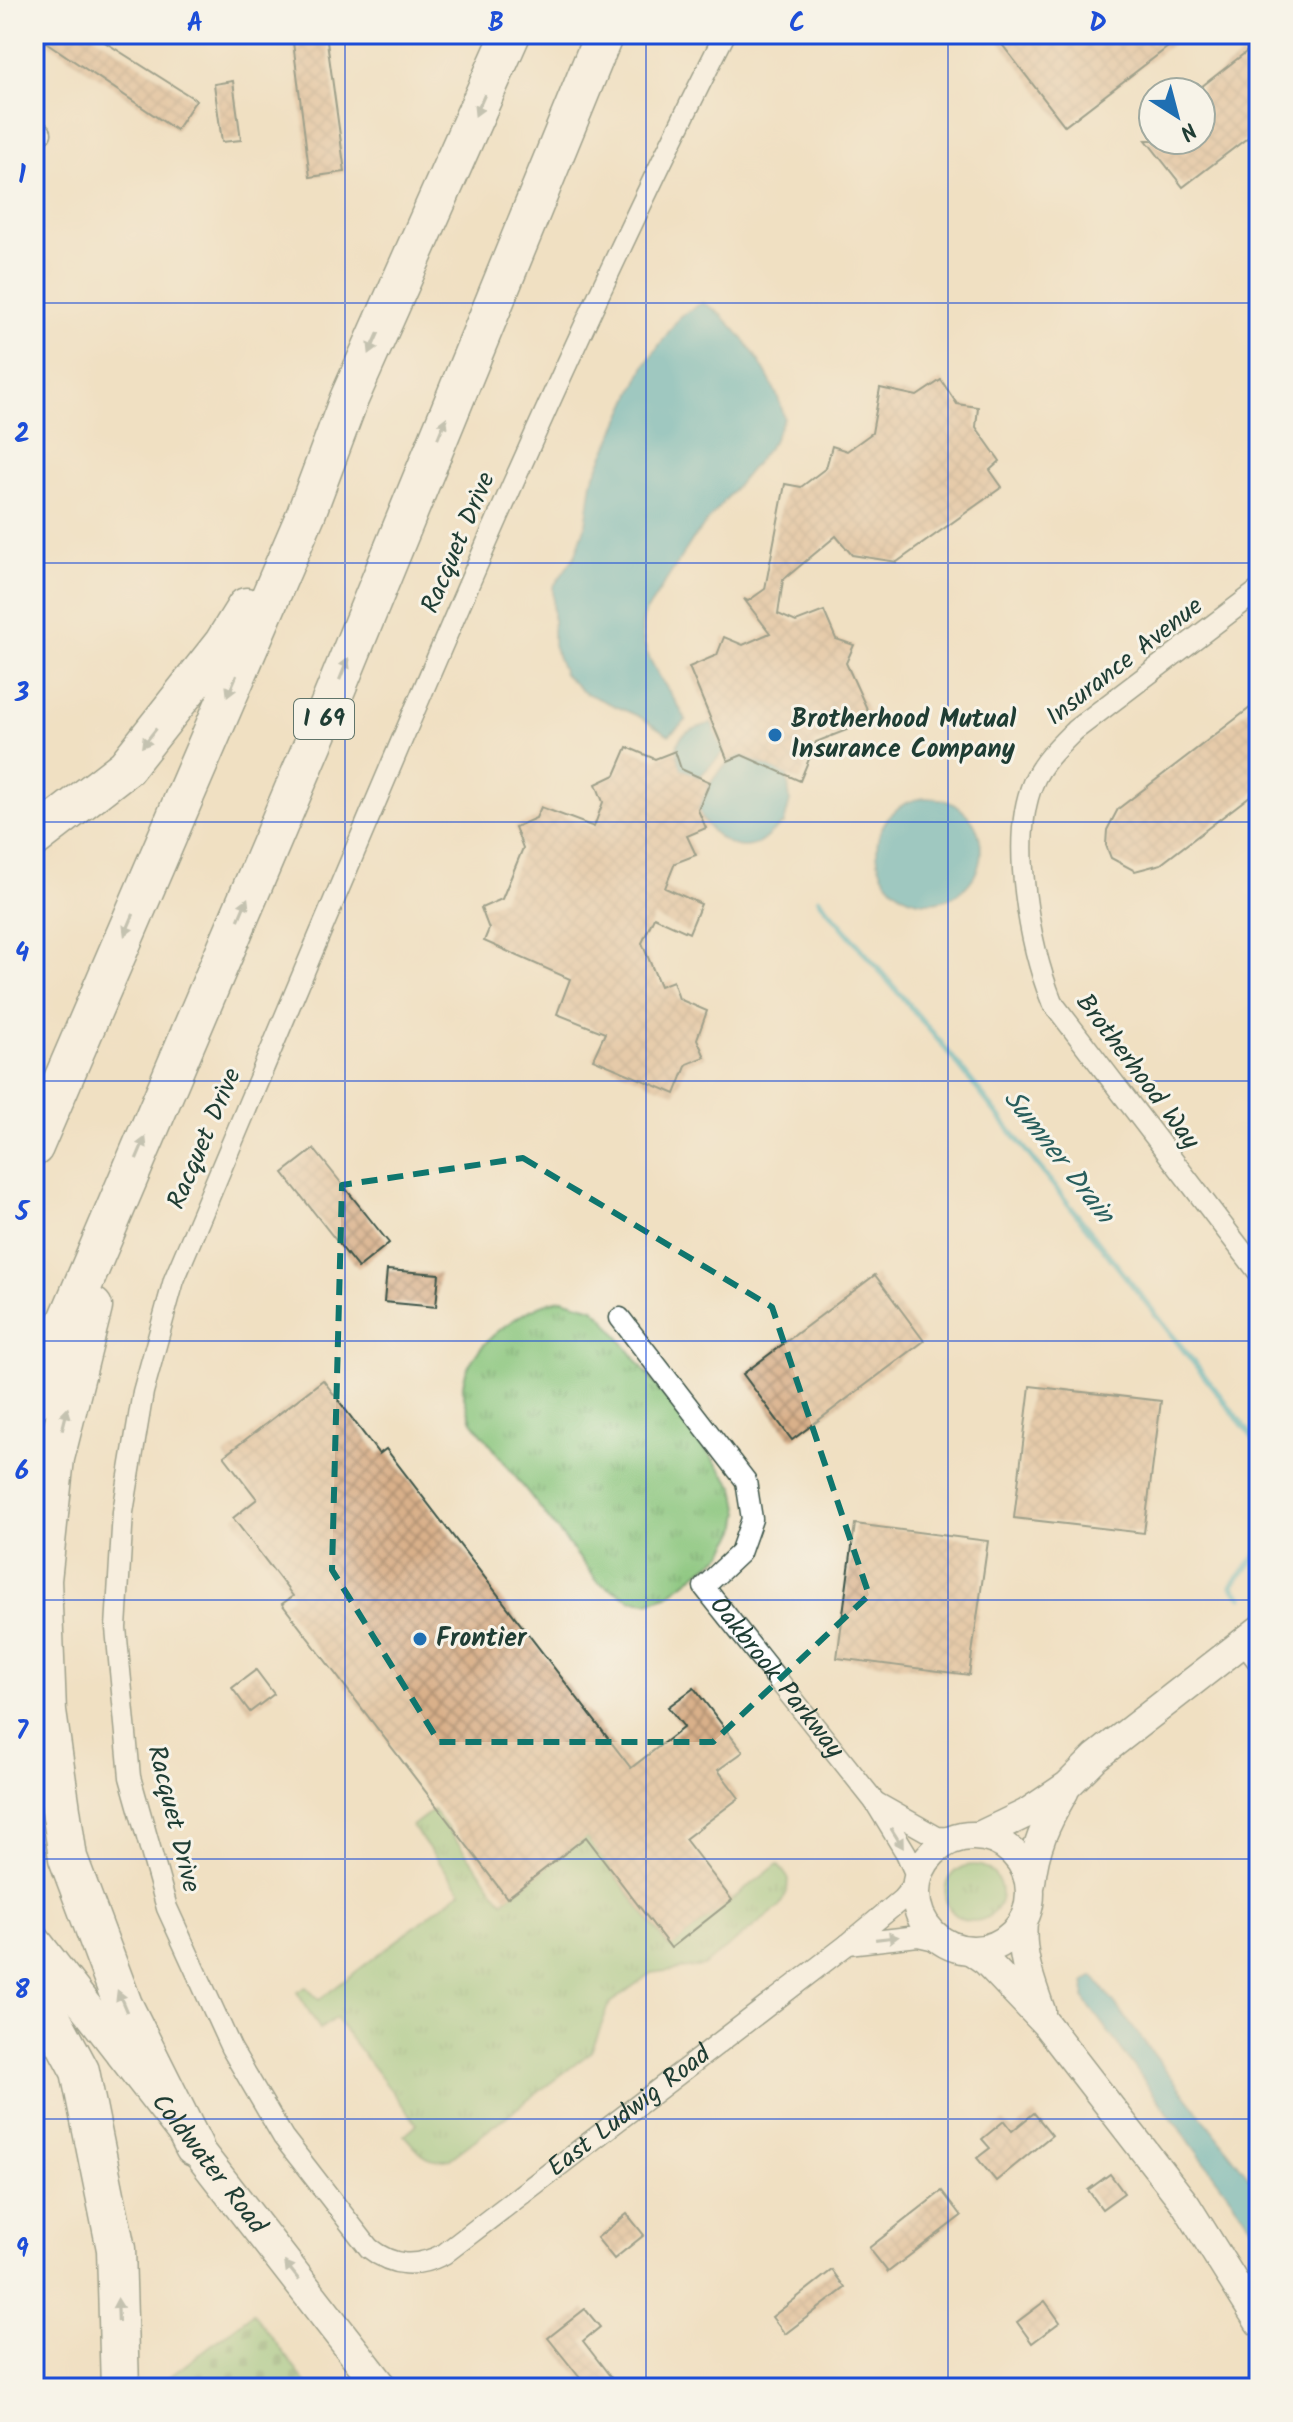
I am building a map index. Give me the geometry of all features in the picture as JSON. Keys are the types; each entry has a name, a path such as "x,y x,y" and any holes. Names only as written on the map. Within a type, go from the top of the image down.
{"highway":[{"path":"34,1147 306,514 349,399 511,34"},
{"name":"I 69","path":"34,1400 325,716 604,34"},
{"path":"34,838 126,767 223,644 306,514"},
{"path":"123,1189 55,1458 42,1580 47,1712 68,1858 123,2005 194,2147"},
{"path":"34,1985 80,2071 116,2249 120,2388"}],"main road":[{"path":"1254,1645 1096,1757 1068,1785 1025,1814 933,1852 918,1880 915,1894 923,1920 957,1946 986,1961 1045,2023 1186,2205 1259,2322"},
{"path":"1045,2023 1026,1971 1021,1943 1023,1921 1029,1905 1034,1854 1042,1830 1068,1785"},
{"path":"968,1837 1008,1847 1019,1858 1030,1887"},
{"path":"957,1946 1002,1942 1023,1921"},
{"name":"Coldwater Road","path":"34,1940 382,2388"}],"street":[{"name":"Racquet Drive","path":"406,2265 385,2261 369,2248 283,2137 231,2048 167,1908 130,1777 116,1628 123,1512 143,1392 174,1280 510,486 660,162 725,34"},
{"name":"Insurance Avenue","path":"1033,784 1052,753 1075,730 1259,590"},
{"name":"Brotherhood Way","path":"1033,784 1023,852 1037,965 1052,1002 1259,1273"},
{"name":"Oakbrook Parkway","path":"620,1318 746,1481 752,1519 740,1553 704,1587 875,1802 911,1861 918,1880"},
{"name":"Oakbrook Parkway","path":"875,1802 937,1837 968,1837"},
{"name":"East Ludwig Road","path":"406,2265 430,2261 444,2254 848,1944 902,1899 918,1880"},
{"path":"848,1944 918,1936 957,1946"}],"highlighted area":[{"path":"523,1158 772,1307 869,1595 713,1742 439,1742 332,1570 342,1185"}],"green space":[{"path":"562,1299 593,1308 604,1318 735,1488 740,1513 737,1530 723,1554 667,1596 648,1602 632,1600 598,1582 472,1421 467,1408 463,1385 467,1370 487,1342 516,1318"},
{"path":"433,1810 503,1901 586,1837 670,1948 778,1864 788,1878 787,1892 779,1907 703,1966 651,1973 610,2003 591,2052 450,2159 435,2160 424,2155 404,2135 417,2124 335,2018 320,2029 297,1992 306,1987 319,2000 461,1891 412,1826"},
{"path":"973,1865 993,1873 1001,1893 993,1913 973,1921 953,1913 945,1893 953,1873"},
{"path":"253,2313 310,2388 155,2388"}],"water":[{"path":"702,303 728,321 741,336 774,388 784,418 772,443 693,539 644,615 642,629 648,656 686,720 669,735 638,716 583,692 564,674 553,645 553,587 575,556 586,524 592,481 645,365 680,316"},
{"path":"712,723 724,752 699,777 681,769 678,742 693,729"},
{"path":"742,755 787,775 790,801 784,824 759,843 739,847 714,833 698,810 720,771"},
{"path":"929,798 949,802 966,813 977,830 981,850 977,870 966,887 949,898 929,902 909,898 892,887 881,870 877,850 881,830 892,813 909,802"},
{"path":"1093,1976 1259,2190 1259,2236 1084,1999 1085,1982"}],"building":[{"path":"34,34 92,34 196,100 176,130"},
{"path":"292,34 326,34 345,172 310,177"},
{"path":"994,34 1185,34 1065,126"},
{"path":"1259,42 1259,129 1183,187 1159,156 1217,156 1215,76"},
{"path":"233,81 241,140 222,142 214,84"},
{"path":"941,380 957,404 978,407 976,427 1000,461 990,470 1002,487 897,562 852,555 836,536 783,580 778,614 796,622 824,611 836,639 854,645 846,663 872,720 816,742 800,781 742,755 728,761 689,667 717,655 724,637 743,645 770,633 744,599 748,601 765,589 785,484 801,487 826,468 832,446 847,451 872,433 880,388 917,396"},
{"path":"1259,701 1259,789 1161,864 1135,871 1111,858 1106,845 1107,830 1118,809"},
{"path":"627,747 655,759 675,751 681,769 710,782 698,810 706,828 687,836 696,855 675,863 665,888 701,904 689,933 654,917 642,943 660,986 673,981 679,999 707,1011 697,1039 705,1057 687,1064 675,1094 593,1059 605,1033 557,1014 570,979 484,941 489,929 481,908 502,899 523,848 515,827 536,818 541,807 594,827 603,802 596,784 615,775"},
{"path":"314,1149 389,1243 358,1268 283,1173"},
{"path":"387,1270 439,1274 436,1307 384,1302"},
{"path":"875,1275 924,1341 792,1440 743,1374"},
{"name":"Frontier","path":"323,1380 379,1454 386,1449 631,1768 684,1727 668,1707 694,1688 743,1752 718,1770 739,1798 685,1839 732,1900 671,1948 586,1837 507,1898 282,1604 293,1596 233,1518 257,1499 224,1456"},
{"path":"1030,1386 1161,1401 1144,1533 1014,1518"},
{"path":"855,1524 988,1541 969,1675 837,1658"},
{"path":"256,1670 274,1694 250,1712 232,1688"},
{"path":"1034,2113 1052,2135 996,2181 977,2158 990,2148 982,2139 1004,2121 1012,2131"},
{"path":"1110,2174 1124,2193 1102,2209 1088,2190"},
{"path":"942,2191 961,2216 888,2272 869,2248"},
{"path":"627,2214 644,2235 614,2259 597,2238"},
{"path":"832,2270 845,2288 785,2334 772,2317"},
{"path":"1045,2301 1060,2322 1032,2343 1017,2322"},
{"path":"585,2309 600,2327 583,2341 613,2380 602,2388 588,2388 548,2338"}],"waterway":[{"name":"Sumner Drain","path":"819,899 941,1043 1259,1445"},
{"name":"Sumner Drain","path":"1242,1597 1232,1586 1259,1552"}],"place":[{"name":"Brotherhood Mutual Insurance Company","path":"775,735"},
{"name":"Frontier","path":"420,1639"}]}
